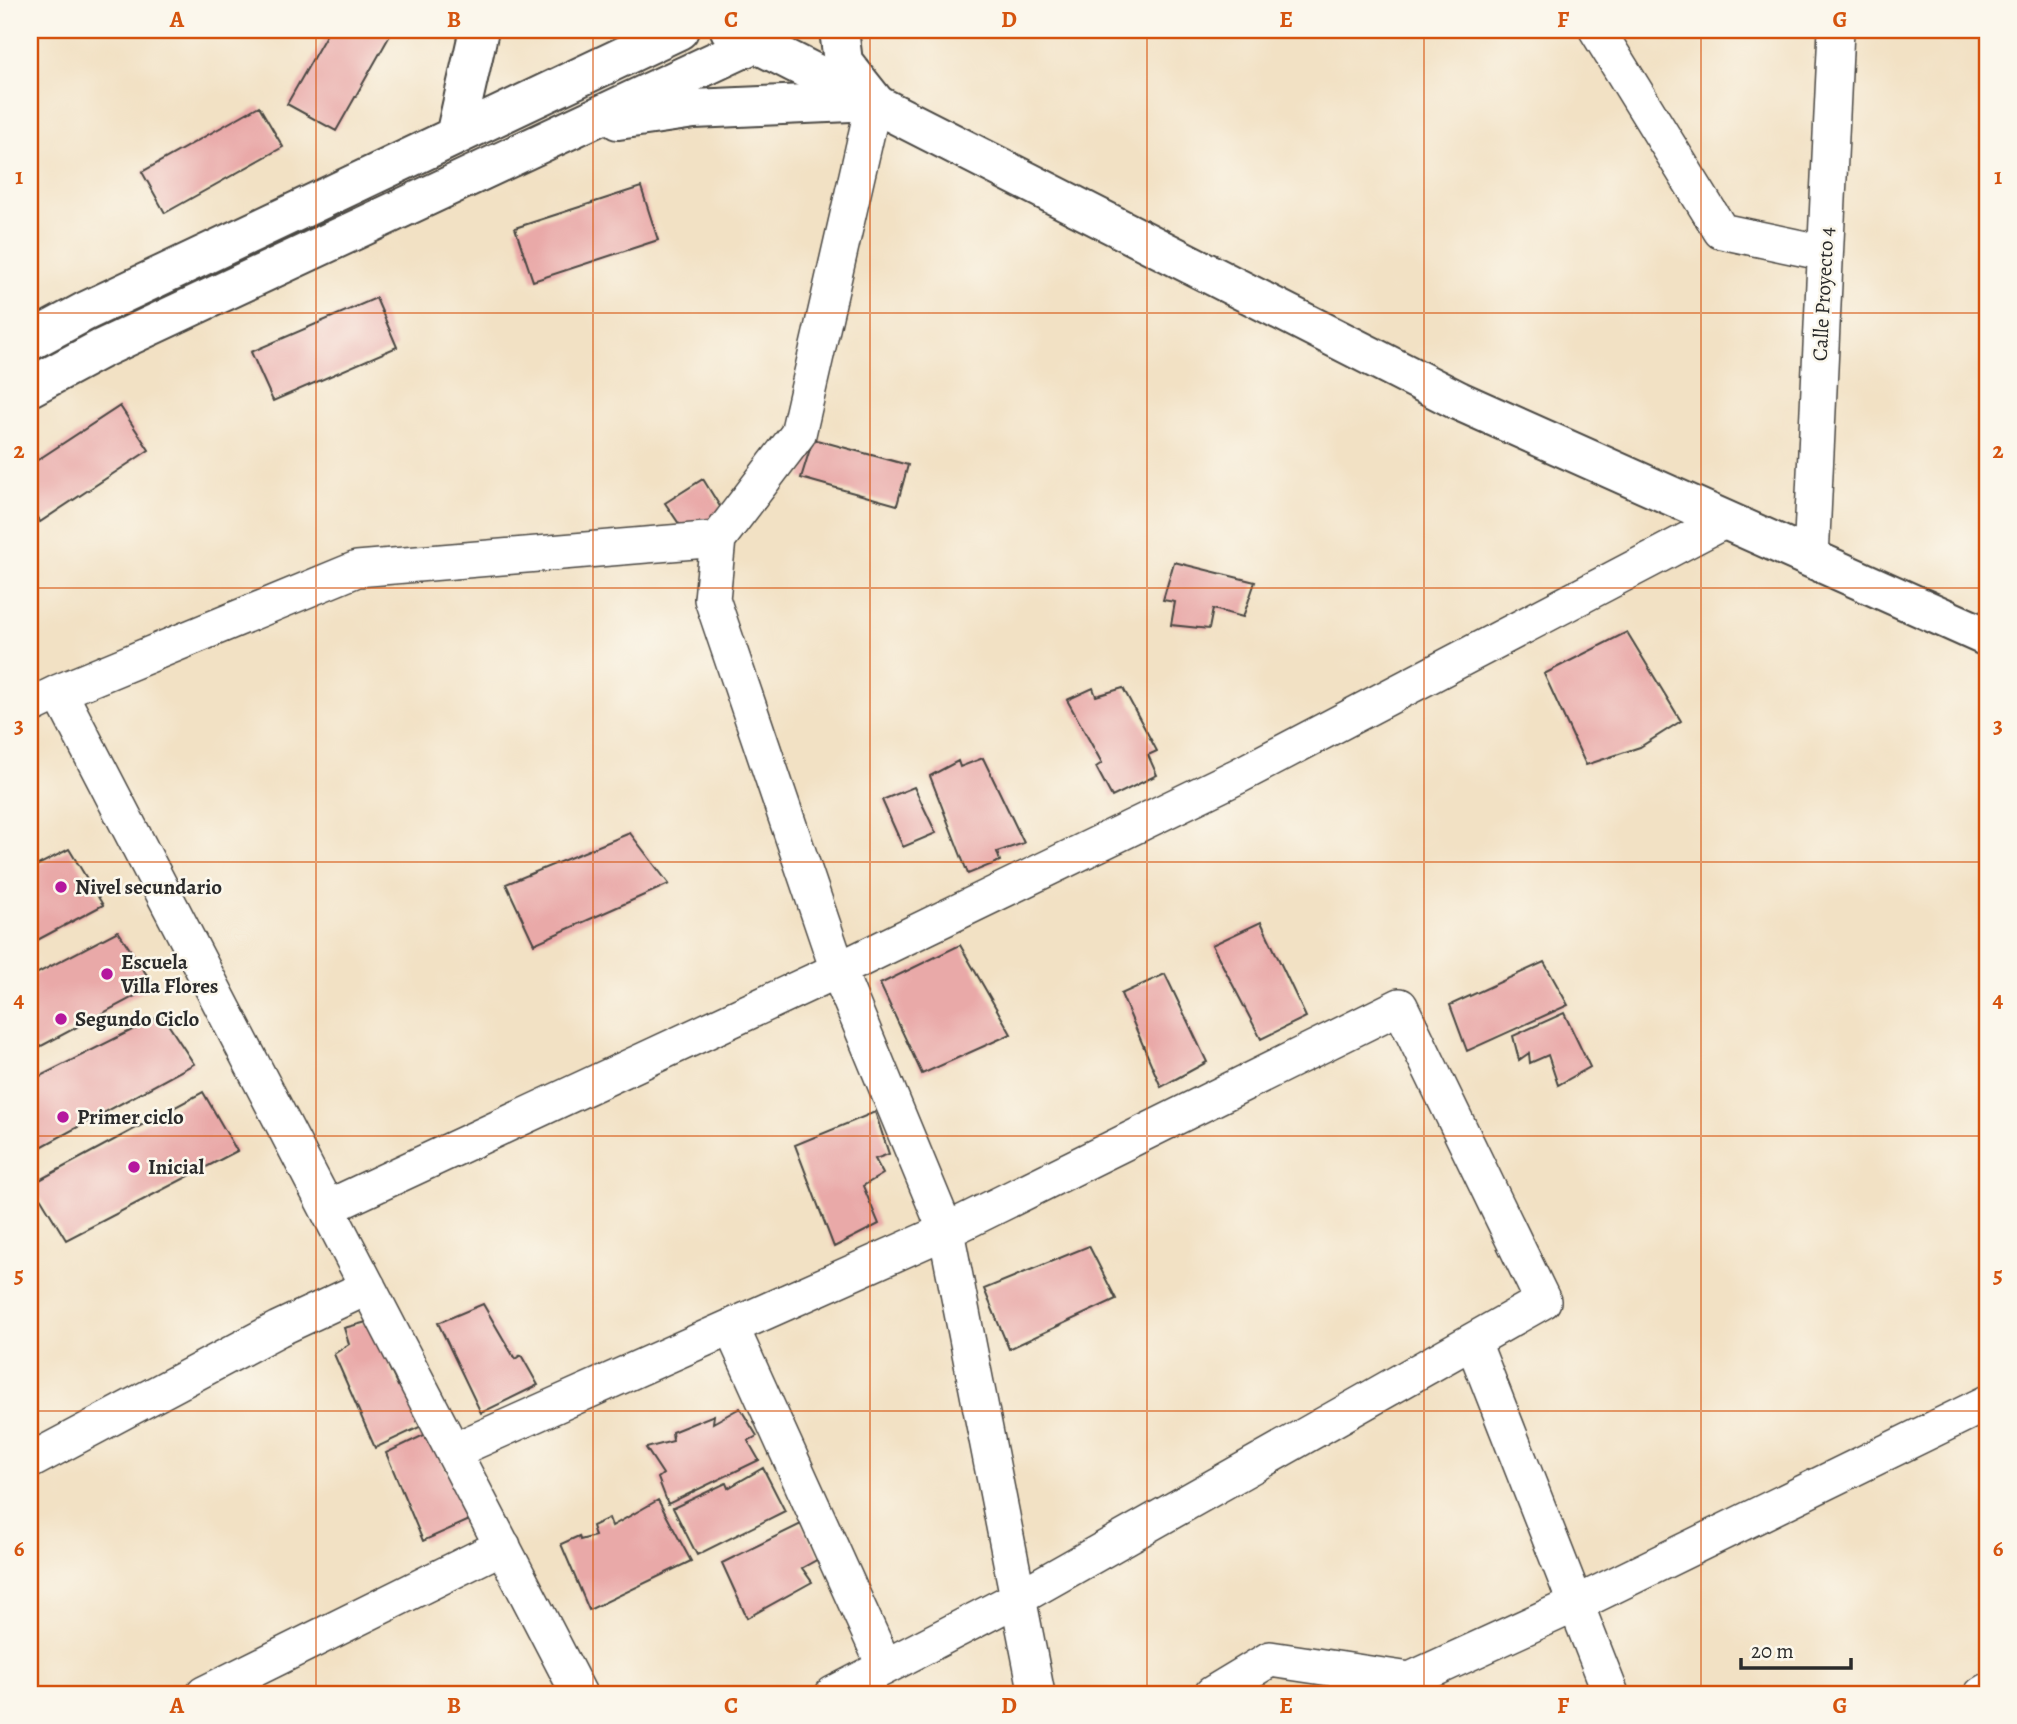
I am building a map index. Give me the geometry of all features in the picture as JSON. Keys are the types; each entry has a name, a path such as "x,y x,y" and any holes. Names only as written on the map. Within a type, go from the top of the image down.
{"main road":[{"path":"455,136 479,30"},
{"path":"30,341 86,311 679,30"},
{"path":"839,30 843,62 874,100"},
{"path":"30,387 101,349 576,127 754,34 874,100 1459,401 1987,637"},
{"path":"576,127 694,109 874,100"}],"street":[{"path":"1597,30 1721,231 1825,253"},
{"name":"Calle Proyecto 4","path":"1811,558 1836,30"},
{"path":"874,100 798,434 718,539 712,598 838,970 946,1231 1037,1694"},
{"path":"327,1208 838,970 1238,776 1726,520"},
{"path":"579,1694 327,1208 45,699 357,569 718,539"},
{"path":"453,1451 946,1231 1400,1006 1542,1301 1018,1598 833,1694"},
{"path":"30,1461 278,1329 368,1287"},
{"path":"731,1327 885,1668"},
{"path":"1473,1342 1611,1694"},
{"path":"1212,1694 1270,1660 1410,1680 1577,1603 1987,1403"},
{"path":"204,1694 503,1546"},
{"path":"1982,1694 1987,1692"}],"building":[{"path":"329,30 393,30 336,131 287,104"},
{"path":"259,106 283,147 165,213 142,172"},
{"path":"641,187 658,240 533,281 515,228"},
{"path":"376,298 397,347 273,401 251,352"},
{"path":"120,406 149,450 40,522 30,507 30,465"},
{"path":"813,439 908,465 897,505 801,478"},
{"path":"703,479 724,513 688,537 665,503"},
{"path":"1174,562 1255,582 1243,617 1213,609 1209,629 1171,625 1175,602 1163,600"},
{"path":"1627,632 1681,721 1640,747 1586,765 1544,674"},
{"path":"1093,688 1096,696 1123,688 1157,751 1148,755 1157,775 1112,797 1096,767 1102,763 1067,700"},
{"path":"983,758 1024,843 997,852 1000,861 968,874 930,776 958,761 960,767"},
{"path":"914,787 936,833 903,847 882,800"},
{"path":"630,833 669,884 534,944 506,884"},
{"name":"Nivel secundario","path":"69,849 103,905 30,944 30,869"},
{"path":"1261,922 1306,1017 1261,1039 1212,945"},
{"name":"Segundo Ciclo","path":"118,931 154,986 30,1052 30,977"},
{"path":"960,945 1011,1034 922,1074 880,984"},
{"path":"1544,962 1568,1005 1467,1051 1450,1005"},
{"path":"1165,974 1207,1062 1161,1087 1121,994"},
{"path":"1564,1013 1590,1067 1558,1085 1548,1055 1530,1063 1529,1053 1519,1060 1513,1036"},
{"name":"Primer ciclo","path":"162,1015 194,1064 30,1153 30,1081"},
{"name":"Inicial","path":"203,1092 237,1151 66,1240 32,1184"},
{"path":"875,1112 889,1154 875,1159 883,1174 863,1186 879,1224 834,1247 795,1145"},
{"path":"1089,1246 1116,1299 1009,1349 984,1289"},
{"path":"483,1304 515,1359 521,1355 538,1385 481,1413 438,1323"},
{"path":"382,1318 397,1356 389,1367 398,1386 411,1383 426,1424 375,1448 334,1354 349,1344 344,1328"},
{"path":"740,1408 757,1436 748,1441 759,1460 668,1504 658,1478 663,1474 646,1448 673,1441 672,1432 714,1415 713,1423"},
{"path":"426,1434 474,1518 423,1541 386,1453"},
{"path":"763,1468 785,1511 697,1555 673,1508 726,1483 728,1488"},
{"path":"658,1500 691,1561 589,1610 561,1544 579,1536 580,1540 595,1536 592,1526 609,1518 612,1526"},
{"path":"801,1524 820,1558 802,1568 812,1582 747,1618 722,1563"}],"waterway":[{"path":"1987,947 1984,968 1987,1041"}],"place":[{"name":"Nivel secundario","path":"61,887"},
{"name":"Escuela Villa Flores","path":"107,974"},
{"name":"Segundo Ciclo","path":"61,1019"},
{"name":"Primer ciclo","path":"63,1117"},
{"name":"Inicial","path":"134,1167"}]}
